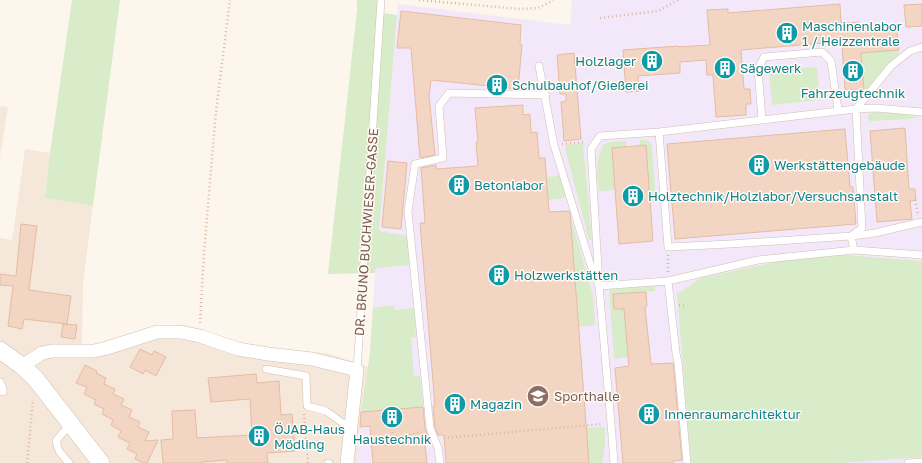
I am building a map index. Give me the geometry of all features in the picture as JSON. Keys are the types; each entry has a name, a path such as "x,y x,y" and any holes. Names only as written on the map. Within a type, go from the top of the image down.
{"street":[{"path":"22,366 42,353 52,351 94,351 157,332 181,332 200,336 238,349 312,359 357,370"},
{"path":"0,350 22,366 35,378 101,463"},
{"name":"DR. BRUNO BUCHWIESER-GASSE","path":"347,463 357,370"}],"lane":[{"name":"DR. BRUNO BUCHWIESER-GASSE","path":"357,370 381,0"},
{"path":"851,236 862,228 856,108 891,66 910,51 922,47"},
{"path":"762,120 758,68 764,58 822,52 831,61 838,110"},
{"path":"540,66 554,144 590,263 600,286"},
{"path":"440,463 438,448 430,428 408,211 415,164 443,158 439,106 449,93 546,95"},
{"path":"614,463 591,149 600,136 659,132 856,108 876,108 922,112"},
{"path":"659,132 668,246 730,244 851,236 875,233 921,222"},
{"path":"851,236 854,250"},
{"path":"600,286 668,281 758,260 854,250 922,255"},
{"path":"668,281 678,362 687,463"},
{"path":"266,370 306,376 307,406 326,411 351,429"},
{"path":"0,382 3,392"},
{"path":"69,463 60,451 56,441 71,424"},
{"path":"908,463 922,462"}],"path":[{"path":"200,336 204,253 215,119 230,0"},
{"path":"419,0 520,9 538,8 553,0"},
{"path":"600,18 658,11 678,0"},
{"path":"565,143 582,141"},
{"path":"915,200 921,222"},
{"path":"668,246 668,281"},
{"path":"27,463 34,394"},
{"path":"307,406 304,411 308,463"},
{"path":"435,438 611,423"},
{"path":"392,424 394,439"},
{"path":"359,442 394,439 415,433"},
{"path":"401,437 402,442"}],"shaded area":[{"path":"572,0 922,0 922,463 357,463 361,412 370,353 375,273 398,4 570,25"},
{"path":"0,106 8,107 0,157"},
{"path":"25,149 50,153 45,198 93,206 83,282 82,346 104,344 159,327 183,325 238,344 271,350 327,353 368,367 361,412 357,463 0,463 0,238 12,240"}],"green space":[{"path":"72,0 120,0 93,206 45,198"},
{"path":"357,0 380,0 377,12 397,15 379,231 407,236 410,265 376,268 375,273 328,274 357,10"},
{"path":"899,50 899,54 882,71 868,89 864,89 861,53"},
{"path":"817,67 820,100 772,105 769,71"},
{"path":"873,112 904,114 918,117 909,119 869,121 868,115"},
{"path":"640,140 648,141 652,145 656,201 650,202 646,146 640,146"},
{"path":"626,141 627,147 612,148 615,190 599,191 597,173 600,151 603,145 609,142"},
{"path":"583,143 592,239 589,240 565,145"},
{"path":"560,175 565,196 564,198 548,200 547,177"},
{"path":"569,211 593,296 594,325 579,327"},
{"path":"844,255 922,261 922,457 840,463 691,463 677,294 701,278 780,261"},
{"path":"655,287 655,291 614,294 613,305 615,309 624,309 628,357 616,359 614,357 609,291 611,289"},
{"path":"394,306 395,310 414,308 416,337 411,338 414,376 420,376 423,407 361,412 370,353 373,308"},
{"path":"605,427 605,444 602,463 589,463 586,428"}],"building":[{"path":"840,4 841,23 859,22 859,28 896,24 899,50 861,53 864,89 845,90 842,46 836,46 836,42 741,50 744,89 750,89 751,104 746,104 746,115 716,117 713,75 707,75 706,60 680,62 680,73 638,76 639,91 626,92 623,50 710,45 707,10 728,9 728,13"},
{"path":"922,4 922,26 906,27 904,5"},
{"name":"Schulbauhof/Gießerei","path":"401,11 521,25 520,44 522,45 518,89 431,80 429,96 435,155 420,158 411,48 397,48"},
{"path":"574,53 581,139 564,141 561,102 566,101 566,94 560,94 557,55"},
{"path":"523,105 523,115 530,114 531,133 537,132 539,158 545,158 549,212 569,211 570,213 589,463 446,463 444,435 438,435 435,427 433,406 435,406 420,223 425,223 421,168 436,165 436,169 478,166 476,142 478,142 475,108"},
{"path":"905,128 909,189 915,189 916,200 910,201 912,219 877,222 870,131"},
{"name":"Werkstättengebäude","path":"845,129 850,187 853,187 856,224 675,239 667,144"},
{"name":"Holztechnik/Holzlabor/Versuchsanstalt","path":"646,145 653,241 619,244 612,148"},
{"path":"388,161 407,163 401,229 382,227"},
{"path":"21,224 37,226 29,290 71,296 67,324 24,319 22,329 8,326 13,286 0,285 0,274 16,276"},
{"name":"Innenraumarchitektur","path":"646,292 647,306 645,307 651,364 673,363 682,460 673,461 673,463 623,463 615,368 629,366 624,309 614,309 613,294"},
{"path":"63,324 77,325 75,339 61,337"},
{"path":"140,349 152,355 154,351 166,357 156,376 145,370 143,374 130,367"},
{"path":"85,365 97,371 96,373 106,378 104,384 115,389 113,394 124,399 121,405 132,410 129,417 140,422 138,427 149,432 145,441 158,440 147,463 143,463 135,459 137,454 127,449 130,443 118,437 121,431 111,425 113,420 102,414 104,409 94,404 96,400 84,394 87,387 76,383"},
{"name":"ÖJAB-Haus Mödling","path":"256,374 257,383 279,381 281,415 292,414 295,451 267,453 268,463 227,463 227,460 202,463 163,463 161,440 173,439 172,411 195,410 197,438 252,435 250,399 211,402 208,378"},
{"path":"423,407 425,429 428,436 424,436 427,463 373,463 370,426 360,427 361,412"}],"place":[{"name":"Maschinenlabor 1 / Heizzentrale","path":"787,33"},
{"name":"Holzlager","path":"652,61"},
{"name":"Sägewerk","path":"725,68"},
{"name":"Fahrzeugtechnik","path":"853,71"},
{"name":"Schulbauhof/Gießerei","path":"497,85"},
{"name":"Werkstättengebäude","path":"759,165"},
{"name":"Betonlabor","path":"459,185"},
{"name":"Holztechnik/Holzlabor/Versuchsanstalt","path":"633,196"},
{"name":"Holzwerkstätten","path":"499,275"},
{"name":"Sporthalle","path":"538,396"},
{"name":"Magazin","path":"455,404"},
{"name":"Innenraumarchitektur","path":"649,414"},
{"name":"Haustechnik","path":"392,417"},
{"name":"ÖJAB-Haus Mödling","path":"259,436"}]}
